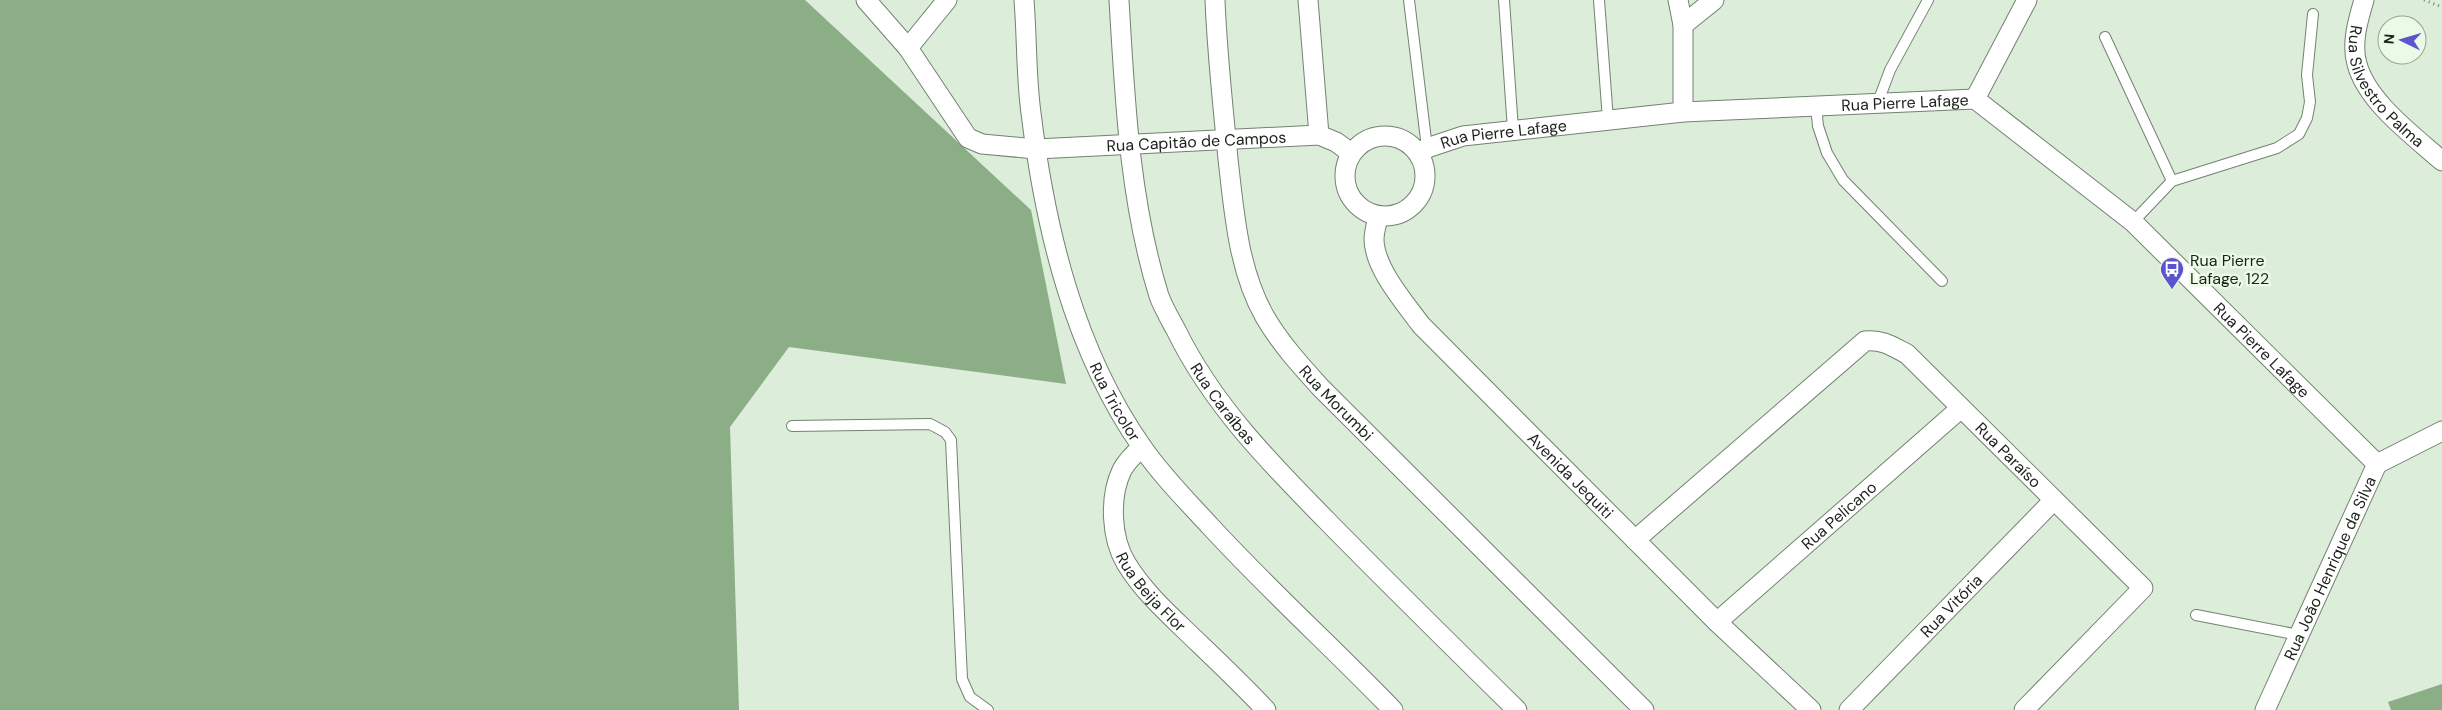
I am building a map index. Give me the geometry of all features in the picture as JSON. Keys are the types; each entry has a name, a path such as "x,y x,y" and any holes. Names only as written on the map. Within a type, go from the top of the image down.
{"street":[{"name":"Rua Capitão de Campos","path":"866,0 908,48 968,138 982,144 1036,148 1226,141 1319,135 1336,142 1352,153"},
{"name":"Rua Tricolor","path":"1024,0 1031,110 1036,148 1060,264 1081,330 1109,392 1142,447 1176,490 1259,578 1311,627 1393,710"},
{"name":"Rua Caraíbas","path":"1119,0 1128,144 1141,226 1160,298 1183,345 1213,394 1254,446 1415,610 1517,710"},
{"name":"Rua Morumbi","path":"1215,0 1226,141 1238,236 1248,276 1264,316 1284,346 1321,388 1644,710"},
{"path":"1308,0 1319,135"},
{"path":"1678,0 1683,25 1683,112"},
{"path":"1683,25 1714,0"},
{"path":"1975,99 2027,0"},
{"name":"Rua Silvestro Palma","path":"2364,0 2358,21 2356,64 2366,85 2392,117 2442,161"},
{"path":"908,48 945,1"},
{"name":"Rua Pierre Lafage","path":"1423,151 1464,136 1683,112 1975,99 2133,222 2377,464"},
{"path":"1386,135 1400,138 1423,151 1425,180 1422,193 1414,204 1404,212 1391,216 1378,216 1365,211 1355,203 1348,192 1344,178 1346,165 1352,153 1361,143 1373,137 1386,135"},
{"name":"Avenida Jequiti","path":"1378,216 1374,239 1376,254 1390,282 1421,325 1717,622 1790,704 1811,710"},
{"name":"Rua Paraíso","path":"1635,540 1865,341 1876,340 1889,344 1907,354 2143,588 2024,710"},
{"name":"Rua Pelicano","path":"1717,622 1961,408"},
{"name":"Rua João Henrique da Silva","path":"2265,710 2377,464 2442,431"},
{"name":"Rua Beija Flor","path":"1142,447 1128,461 1121,472 1116,490 1114,511 1116,535 1126,562 1154,600 1266,710"},
{"name":"Rua Vitória","path":"1849,710 2054,500"}],"lane":[{"path":"1409,0 1423,151"},
{"path":"1504,0 1514,130"},
{"path":"1599,0 1608,120"},
{"path":"1878,102 1890,70 1928,0"},
{"path":"2133,222 2172,181 2277,148 2299,134 2307,118 2310,102 2307,75 2312,14"},
{"path":"2105,37 2172,181"},
{"path":"1816,106 1818,126 1827,153 1843,180 1942,281"},
{"path":"792,426 930,424 945,432 951,440 962,679 970,697 988,710"},
{"path":"2196,615 2299,636"}],"path":[{"path":"2424,0 2442,7"}],"green space":[{"path":"0,0 805,0 1031,210 1066,384 789,347 730,427 739,710 0,710"},
{"path":"2442,684 2442,710 2391,710 2388,702"}],"place":[{"name":"Rua Pierre Lafage, 122","path":"2172,290"}]}
